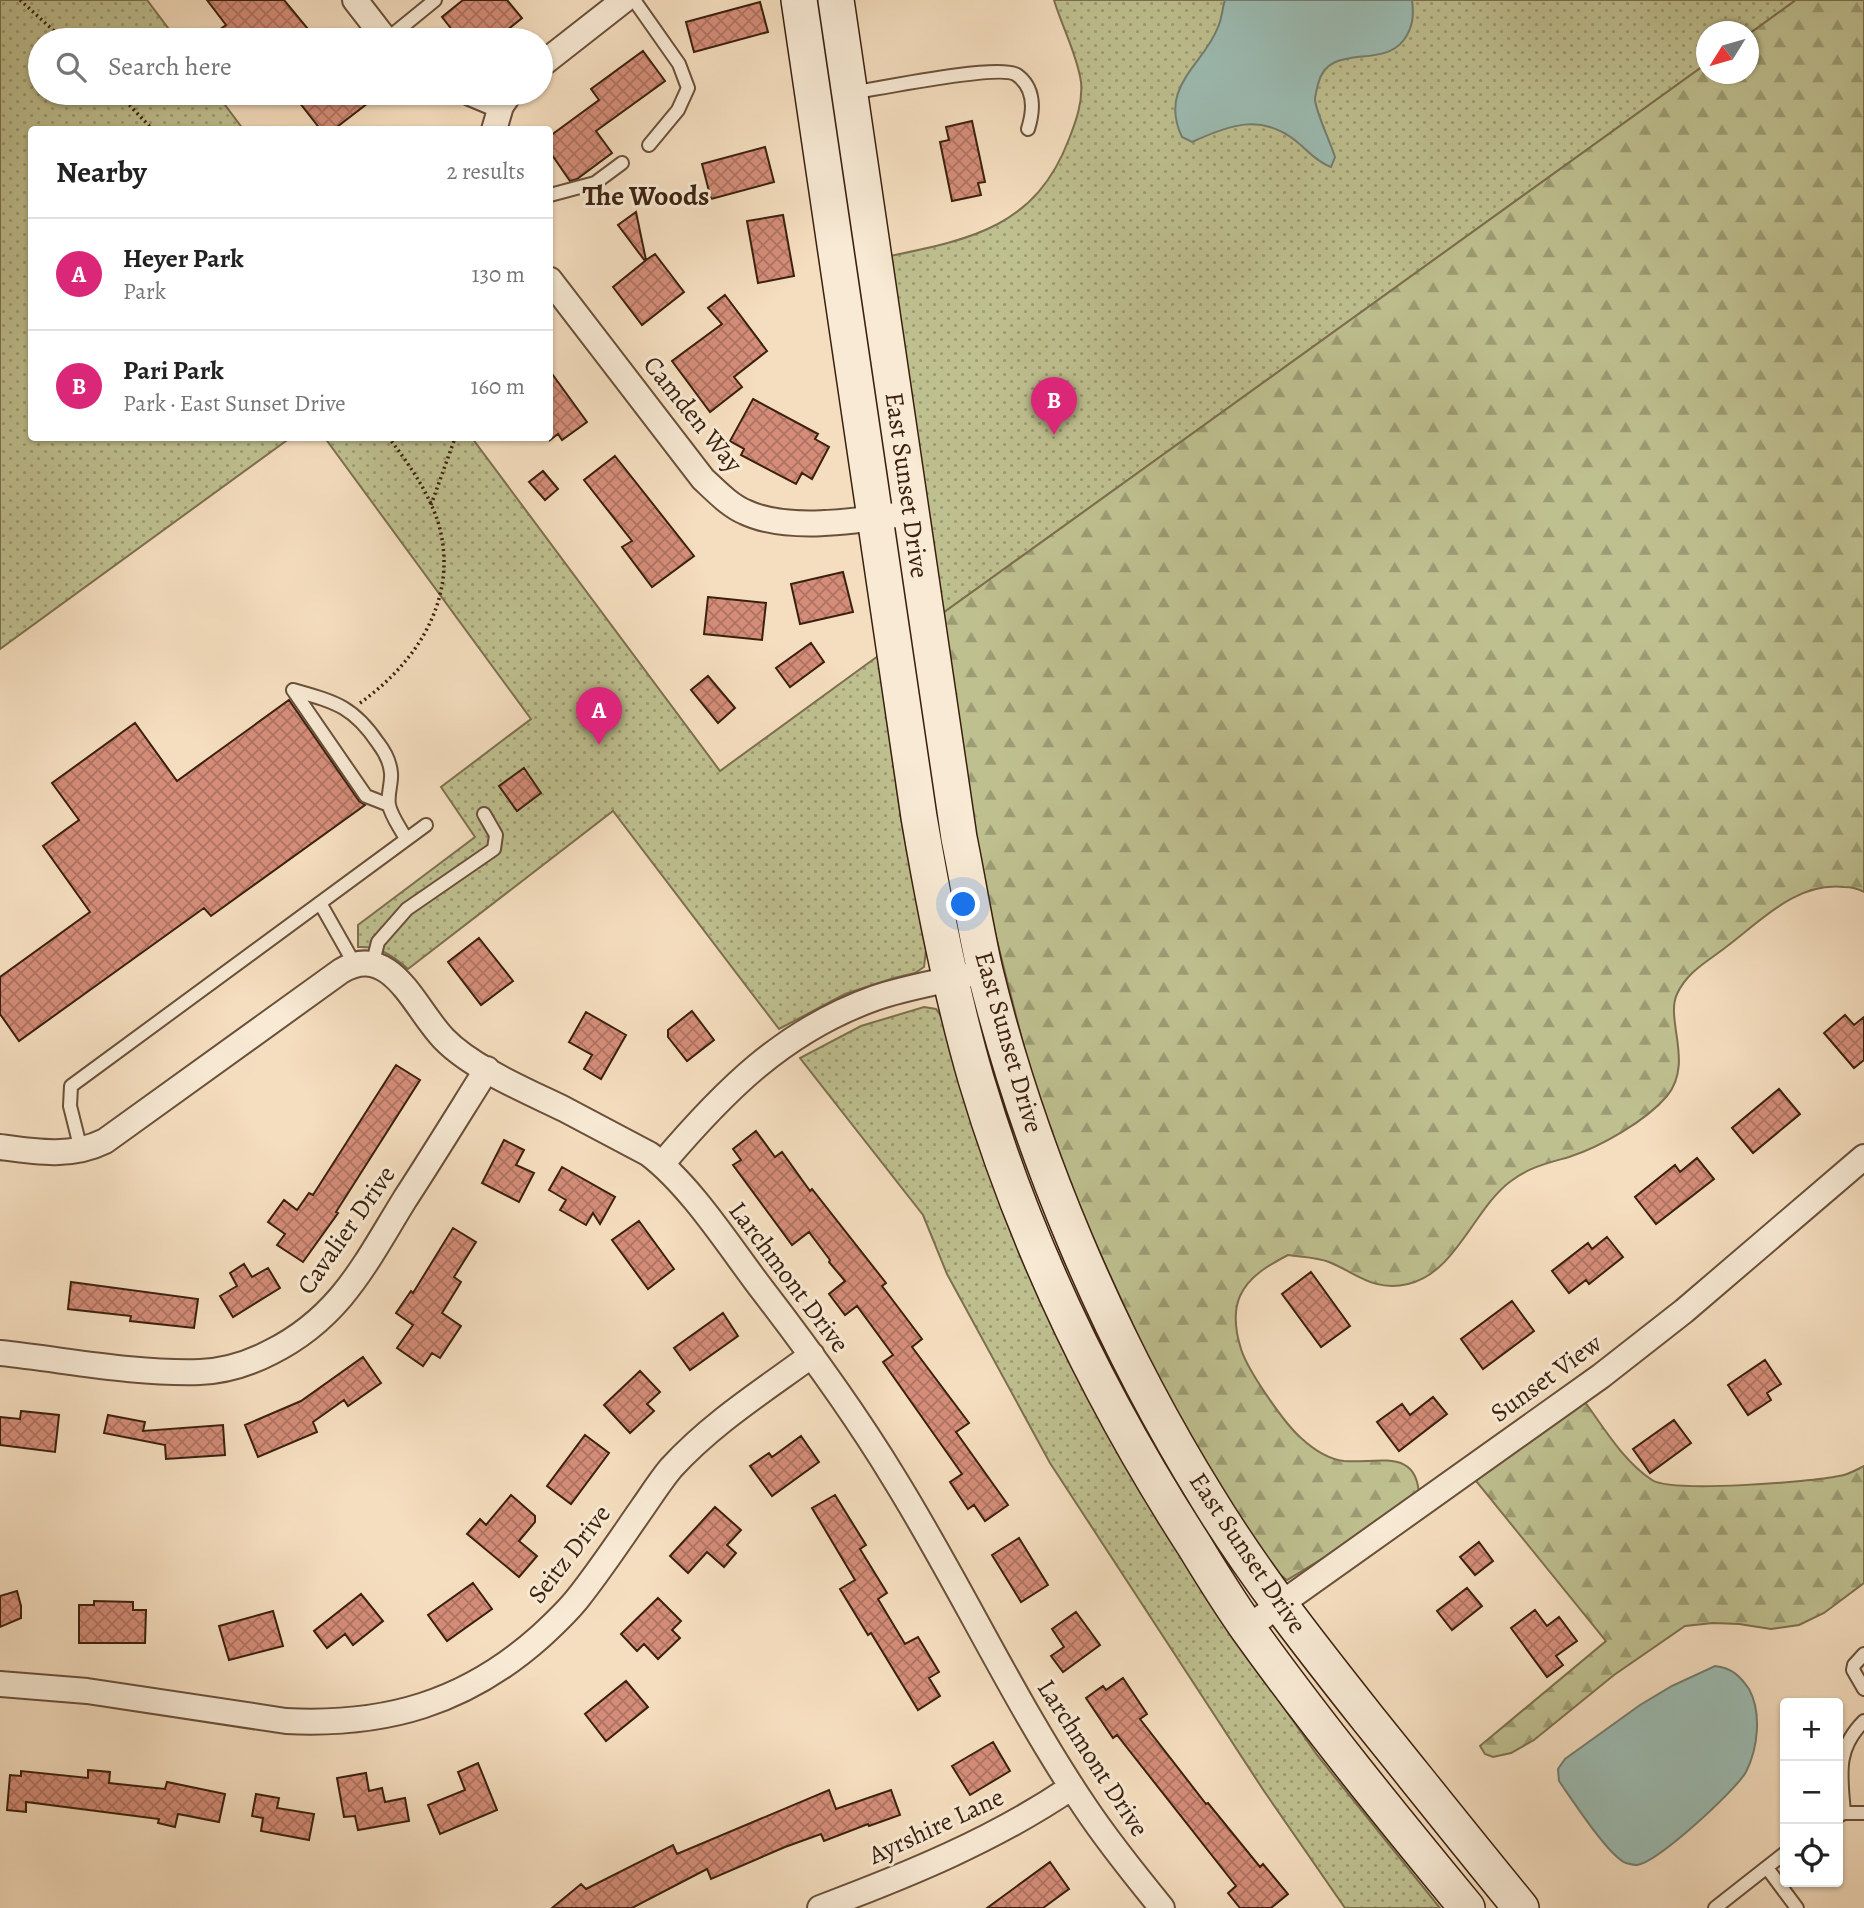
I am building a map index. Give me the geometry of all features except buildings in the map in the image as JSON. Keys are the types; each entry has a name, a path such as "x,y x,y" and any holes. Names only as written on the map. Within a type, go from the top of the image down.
{"main road":[{"name":"East Sunset Drive","path":"799,0 919,817 950,979 976,1080 995,1137 1057,1295 1099,1383 1159,1490 1247,1628 1396,1822 1467,1908"},
{"name":"East Sunset Drive","path":"836,0 959,838 985,971 1019,1089 1054,1185 1101,1299 1149,1396 1207,1498 1280,1604 1521,1908"}],"street":[{"path":"355,0 377,28"},
{"path":"553,56 624,0"},
{"path":"496,126 504,105"},
{"name":"Camden Way","path":"553,284 703,479 743,511 764,520 789,524 911,513"},
{"path":"0,1147 47,1153 82,1150 105,1141 202,1071 364,963"},
{"name":"Larchmont Drive","path":"364,963 384,966 443,1038 458,1051 516,1087 649,1154 662,1164 699,1207 812,1355 895,1479 1072,1787 1121,1857 1162,1908"},
{"path":"662,1164 726,1092 786,1043 835,1015 877,997 985,971"},
{"name":"Cavalier Drive","path":"0,1353 122,1367 202,1372 255,1360 281,1347 308,1331 331,1310 357,1277 487,1069"},
{"name":"Sunset View","path":"1247,1628 1601,1376 1684,1311 1864,1157"},
{"name":"Seitz Drive","path":"0,1685 87,1691 286,1721 310,1722 380,1717 450,1696 489,1676 523,1652 559,1619 577,1600 669,1471 703,1435 812,1355"},
{"name":"Ayrshire Lane","path":"820,1908 888,1883 957,1853 1039,1809 1072,1787"}],"lane":[{"path":"401,28 435,0"},
{"path":"634,0 679,64 688,88 678,110 649,145"},
{"path":"851,93 978,72 1005,71 1016,74 1027,87 1032,99 1033,113 1028,129"},
{"path":"553,194 595,183 622,163"},
{"path":"389,806 366,796 293,690 331,701 350,710 368,728 385,753 392,774 389,806 406,839"},
{"path":"320,903 364,963 378,942 407,909 494,849 496,835 484,814"},
{"path":"82,1150 70,1106 71,1086 426,825"},
{"path":"1864,1654 1853,1670 1864,1689"},
{"path":"1843,1761 1846,1742 1864,1721"},
{"path":"1843,1814 1864,1813"},
{"path":"1715,1908 1780,1857"},
{"path":"1768,1868 1797,1908"}],"path":[{"path":"20,0 51,28"},
{"path":"129,105 149,126"},
{"path":"350,710 402,666 420,643 433,620 443,579 444,557 438,521 412,470 391,441"},
{"path":"431,505 454,441"}],"green space":[{"path":"0,0 147,0 168,28 28,28 28,105 225,105 241,126 28,126 28,441 286,441 0,649"},
{"path":"1054,0 1796,0 1759,27 1759,21 1696,21 1696,71 943,613 890,256 948,243 998,224 1020,210 1039,192 1055,168 1069,139 1080,104 1081,82"},
{"path":"1796,0 1864,0 1864,892 1852,888 1827,887 1810,890 1780,905 1698,967 1681,986 1674,1004 1678,1070 1675,1083 1667,1096 1635,1124 1608,1140 1581,1153 1532,1169 1511,1181 1486,1207 1452,1254 1425,1278 1408,1284 1385,1286 1324,1260 1288,1255 1254,1277 1240,1296 1236,1309 1239,1343 1251,1370 1285,1421 1315,1450 1326,1456 1344,1461 1382,1460 1404,1465 1412,1472 1417,1483 1419,1500 1287,1580 1269,1566 1196,1448 1157,1377 1075,1199 1029,1067 991,917 970,803 943,613 1696,71 1696,84 1759,84 1759,27"},
{"path":"327,441 474,441 720,771 878,656 901,818 926,950 924,967 915,973 845,994 779,1029 613,811 408,969 385,952 358,947 358,925 475,837 441,787 531,719"},
{"path":"924,1007 936,1009 943,1019 1254,1665 1317,1755 1440,1908 1345,1908 1264,1791 1050,1463 947,1274 923,1215 800,1058 861,1026"},
{"path":"1582,1398 1631,1463 1652,1480 1664,1484 1712,1486 1801,1481 1842,1475 1864,1466 1864,1583 1824,1613 1799,1625 1771,1629 1713,1623 1685,1626 1614,1675 1534,1740 1511,1753 1493,1757 1485,1754 1480,1746 1606,1641 1472,1476"}],"water":[{"path":"1225,0 1412,0 1411,27 1403,41 1382,54 1343,59 1324,71 1315,100 1335,157 1331,167 1283,132 1270,127 1232,127 1192,142 1182,137 1176,119 1179,90 1211,41"},
{"path":"1715,1666 1731,1671 1739,1677 1753,1698 1757,1719 1756,1742 1746,1772 1712,1809 1661,1852 1637,1865 1626,1863 1600,1839 1581,1813 1559,1781 1558,1769 1565,1759 1640,1705"}],"place":[{"name":"Pari Park","path":"1054,435"},
{"name":"Heyer Park","path":"599,745"}],"district":[{"name":"The Woods","path":"646,196"}]}
